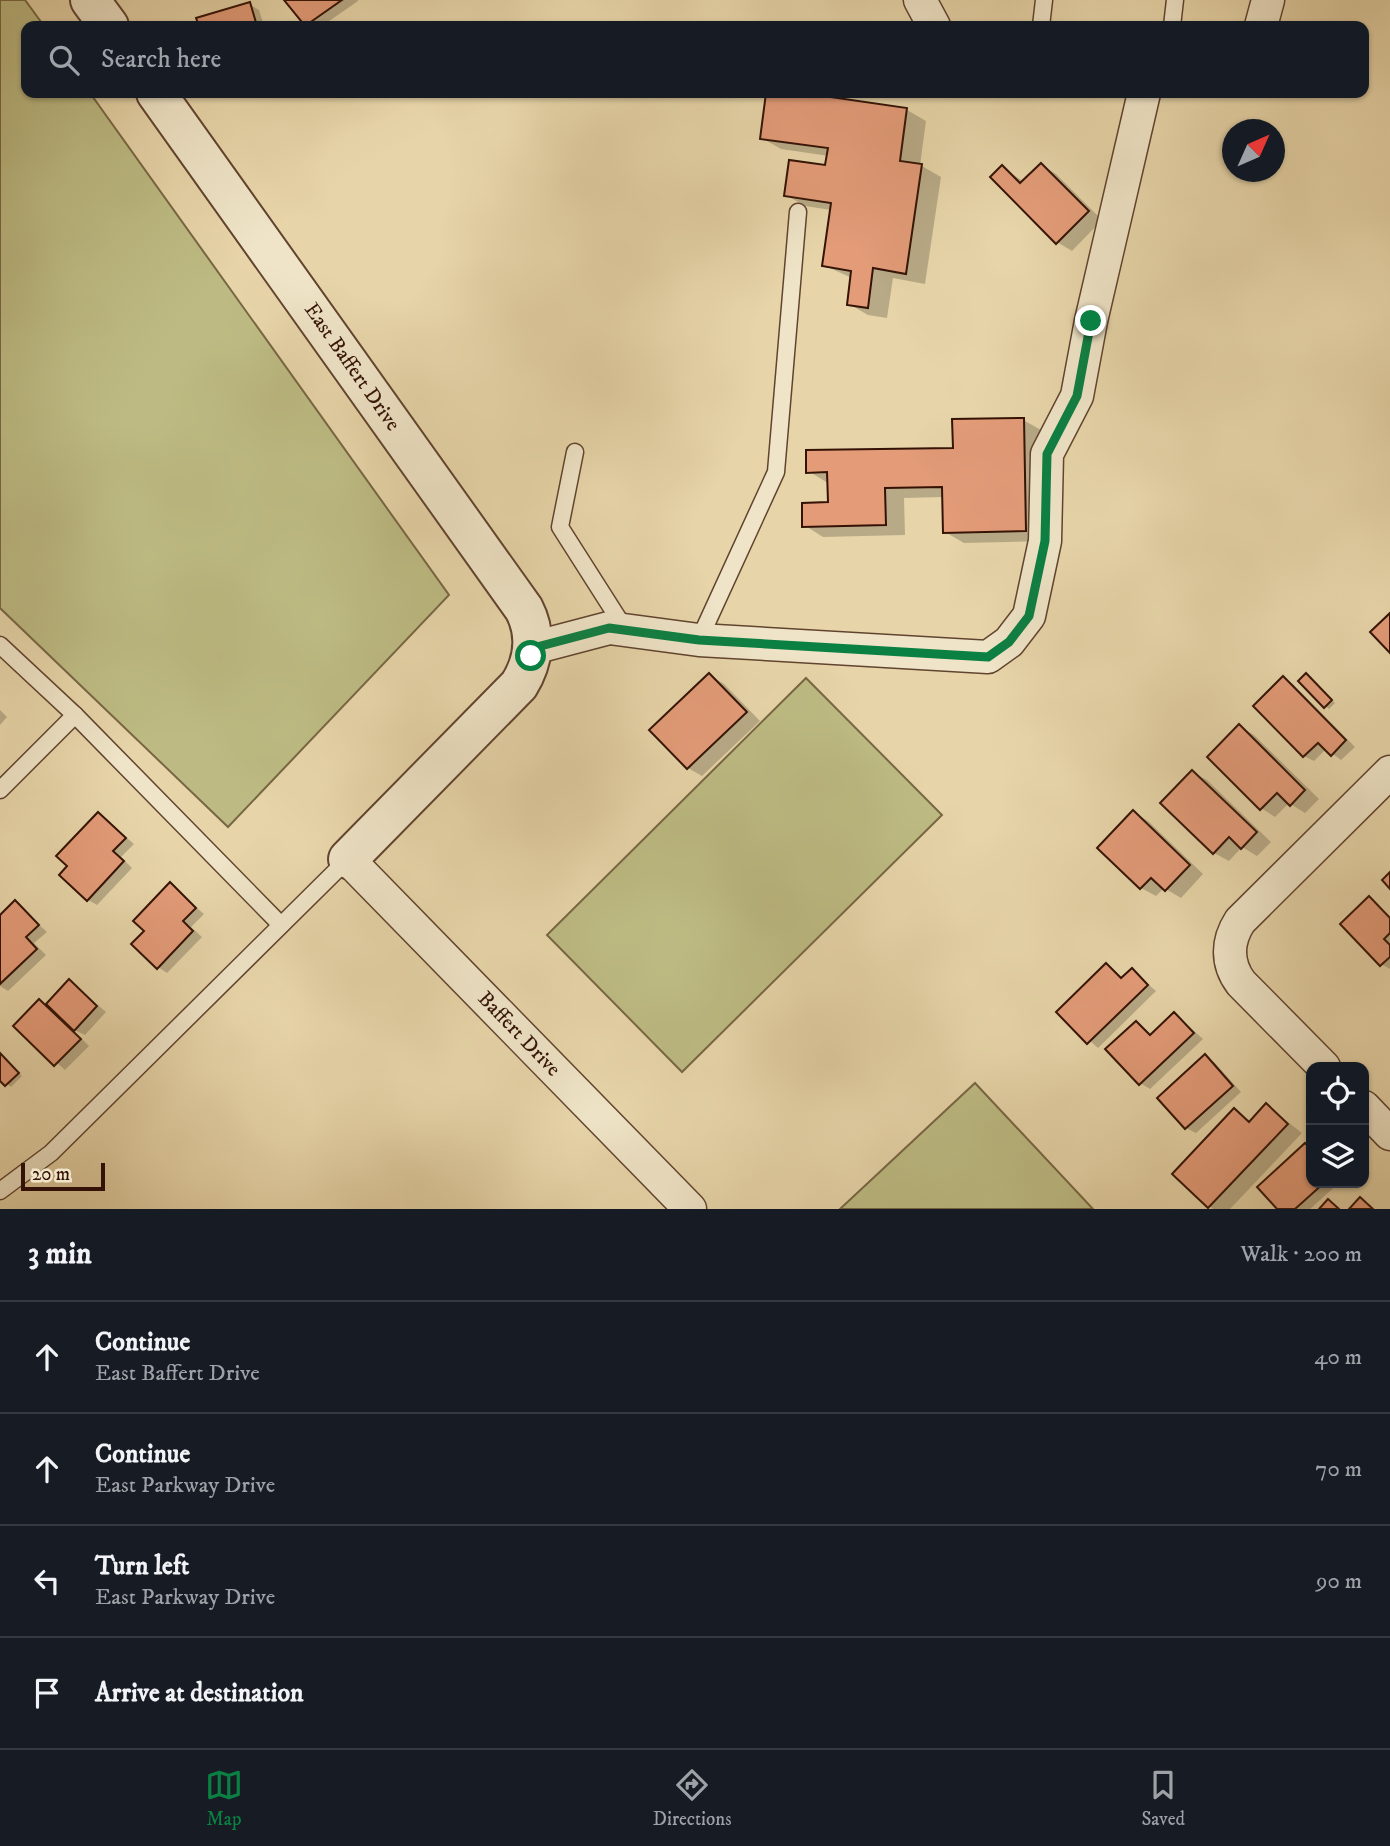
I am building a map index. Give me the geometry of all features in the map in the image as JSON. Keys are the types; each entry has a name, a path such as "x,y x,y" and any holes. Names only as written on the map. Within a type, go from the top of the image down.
{"street":[{"path":"920,0 931,21"},
{"path":"1263,21 1269,0"},
{"name":"East Baffert Drive","path":"160,98 524,608 530,624 533,648"},
{"path":"348,859 519,685 530,664 533,648 609,628 699,640 988,657 1009,642 1029,616 1045,541 1047,454 1077,396 1091,321 1143,98"},
{"path":"1319,1062 1241,983 1230,955 1232,937 1241,921 1390,772"},
{"name":"Baffert Drive","path":"348,859 690,1209"},
{"path":"1369,1112 1390,1134"}],"lane":[{"path":"1042,21 1044,0"},
{"path":"1173,21 1175,0"},
{"path":"699,640 776,472 798,212"},
{"path":"575,452 560,527 626,631"},
{"path":"0,645 75,715 281,925"},
{"path":"0,790 75,715"},
{"path":"0,1191 51,1153 348,859"}],"shaded area":[{"path":"0,0 25,0 40,21 21,21 21,98 94,98 449,595 228,827 0,608"},
{"path":"806,678 942,815 682,1072 547,935"},
{"path":"975,1083 1093,1209 840,1209"}],"building":[{"path":"284,0 342,0 312,21 301,21"},
{"path":"250,2 256,21 197,21 196,18"},
{"path":"765,98 838,98 907,108 900,161 922,164 906,274 873,268 868,308 847,305 851,271 822,266 831,203 784,196 789,160 825,165 828,148 760,139"},
{"path":"1041,163 1089,211 1056,244 990,177 1002,165 1020,183"},
{"path":"1024,418 1026,531 943,533 942,487 885,488 886,525 802,527 802,503 828,502 827,472 806,473 806,450 953,448 952,419"},
{"path":"1390,613 1390,653 1370,632"},
{"path":"709,673 747,712 687,769 649,730"},
{"path":"1306,673 1332,700 1324,708 1298,681"},
{"path":"1283,676 1346,740 1331,756 1318,743 1303,757 1253,706"},
{"path":"1239,724 1305,790 1290,806 1277,793 1260,810 1207,757"},
{"path":"1192,770 1257,832 1241,849 1229,837 1213,854 1160,803"},
{"path":"1133,810 1190,865 1165,891 1151,878 1140,889 1097,848"},
{"path":"98,812 126,838 113,851 124,861 87,901 59,875 67,866 56,856"},
{"path":"1390,872 1390,889 1382,880"},
{"path":"170,882 196,908 183,921 193,931 157,969 131,944 144,931 133,921"},
{"path":"1369,896 1390,918 1390,933 1384,939 1390,945 1390,957 1380,966 1340,924"},
{"path":"15,900 39,925 26,937 37,949 0,984 0,915"},
{"path":"1106,963 1121,978 1132,968 1148,985 1087,1044 1056,1012"},
{"path":"69,979 97,1006 74,1031 46,1004"},
{"path":"39,999 81,1039 54,1066 13,1026"},
{"path":"1174,1012 1194,1033 1139,1085 1105,1049 1136,1021 1150,1035"},
{"path":"0,1053 19,1073 5,1086 0,1081"},
{"path":"1205,1054 1233,1086 1185,1129 1157,1098"},
{"path":"1266,1103 1288,1124 1208,1208 1172,1174 1234,1108 1249,1122"},
{"path":"1306,1144 1306,1188 1318,1188 1295,1209 1277,1209 1257,1187"},
{"path":"1360,1197 1373,1209 1349,1209"},
{"path":"1328,1199 1339,1209 1319,1209"}],"route":[{"path":"531,656 533,648 609,628 699,640 988,657 1009,642 1029,616 1045,541 1047,454 1077,396 1091,321"}]}
